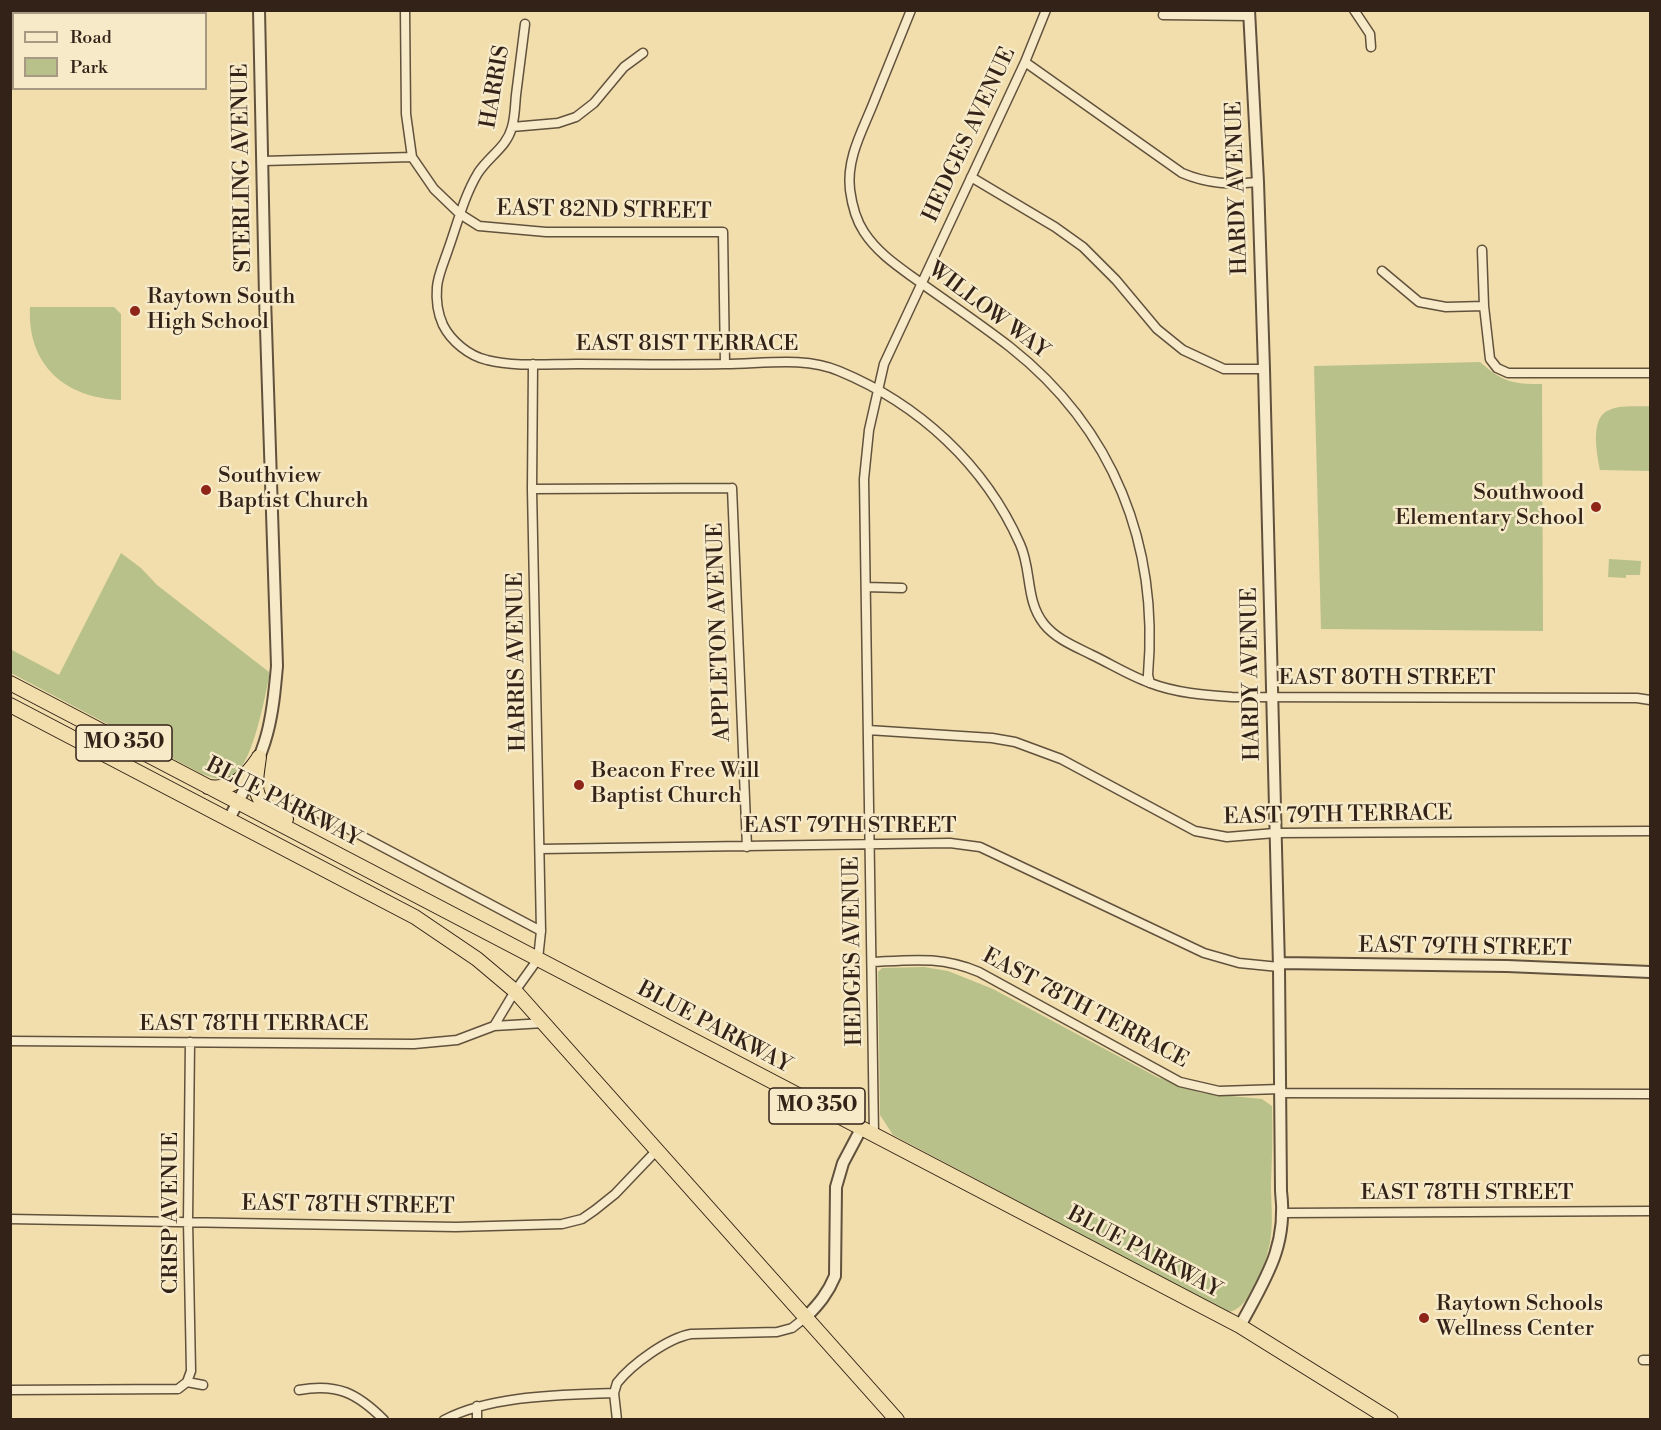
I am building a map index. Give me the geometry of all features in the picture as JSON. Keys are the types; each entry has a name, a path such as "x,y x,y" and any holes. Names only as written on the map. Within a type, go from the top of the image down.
{"highway":[{"name":"BLUE PARKWAY","path":"10,683 1240,1326 1391,1419"},
{"name":"BLUE PARKWAY","path":"10,705 415,917 477,959 515,991 897,1419"},
{"path":"205,786 219,787 234,783 248,773 259,757"},
{"path":"259,757 255,787 259,799 265,806 298,826 323,847"}],"street":[{"name":"STERLING AVENUE","path":"229,819 259,757 270,719 277,666 259,10"},
{"path":"263,160 412,157 406,114 405,10"},
{"name":"WILLOW WAY","path":"911,10 852,156 850,187 857,218 865,234 883,255 1010,346 1038,371 1072,407 1104,453 1128,504 1143,558 1150,613 1148,675 1150,683"},
{"name":"HEDGES AVENUE","path":"867,1132 872,962 864,479 869,430 884,364 1046,10"},
{"path":"1354,10 1370,34 1371,47"},
{"path":"1163,15 1249,13"},
{"name":"HARDY AVENUE","path":"1240,1326 1273,1264 1281,1237 1284,1213 1281,1191 1279,965 1264,369 1258,182 1249,13"},
{"name":"HARRIS","path":"492,361 476,356 456,343 443,324 436,302 437,284 460,214 478,173 489,158 504,145 512,127 525,24"},
{"path":"512,127 558,123 576,117 594,103 624,66 643,53"},
{"path":"1024,62 1182,173 1218,184 1258,182"},
{"name":"EAST 82ND STREET","path":"412,157 434,189 460,214 479,226 546,232 723,232 725,364"},
{"path":"971,177 1055,227 1083,247 1116,280 1156,329 1184,350 1224,369 1264,369"},
{"path":"1482,250 1484,306 1490,359 1497,368 1508,373 1650,373"},
{"path":"1382,271 1419,302 1446,307 1484,306"},
{"name":"EAST 81ST TERRACE","path":"492,361 533,364 814,363 836,369 878,388"},
{"name":"HARRIS AVENUE","path":"533,364 532,489 542,931 538,959"},
{"name":"EAST 80TH STREET","path":"878,388 939,432 967,461 988,488 1007,517 1022,548 1032,603 1046,627 1062,640 1150,683 1206,695 1637,698 1650,700"},
{"name":"APPLETON AVENUE","path":"532,489 735,486 747,847"},
{"path":"866,587 902,588"},
{"name":"EAST 79TH TERRACE","path":"868,730 992,738 1015,742 1061,759 1195,831 1227,837 1275,833 1650,831"},
{"path":"294,800 542,931"},
{"name":"EAST 79TH STREET","path":"540,849 950,843 980,848 1204,953 1239,963 1508,966 1650,972"},
{"path":"494,1026 538,959"},
{"name":"EAST 78TH TERRACE","path":"872,962 934,959 960,964 979,972 1180,1082 1219,1091 1650,1094"},
{"name":"EAST 78TH TERRACE","path":"10,1041 430,1043 468,1037 494,1026 544,1023"},
{"name":"CRISP AVENUE","path":"187,1382 191,1371 188,1221 190,1042"},
{"path":"617,1419 614,1393 617,1383 668,1341 678,1336 691,1334 777,1332 792,1328 821,1302 830,1290 835,1276 836,1187 843,1163 867,1132"},
{"name":"EAST 78TH STREET","path":"10,1219 456,1227 562,1224 582,1219 595,1210 615,1194 657,1150"},
{"name":"EAST 78TH STREET","path":"1284,1213 1650,1211"},
{"path":"10,1390 178,1389 187,1382 203,1385"},
{"path":"299,1390 315,1387 339,1389 368,1404 384,1419"},
{"path":"444,1419 477,1406 560,1395 614,1393"},
{"path":"477,1406 477,1419"}],"green space":[{"path":"30,307 114,307 121,314 121,400 83,393 54,375 43,362 35,346"},
{"path":"1480,362 1502,378 1523,383 1542,384 1543,631 1321,629 1314,366"},
{"path":"1650,406 1650,471 1600,470 1596,438 1598,422 1602,416 1617,407"},
{"path":"121,553 141,568 157,585 269,672 256,734 244,763 237,773 229,778 219,779 202,774 11,673 10,649 59,675"},
{"path":"1609,559 1641,561 1640,575 1626,575 1626,578 1608,577"},
{"path":"924,967 948,971 993,989 1157,1077 1202,1093 1262,1099 1272,1106 1271,1235 1267,1256 1258,1281 1245,1302 1237,1309 1228,1312 893,1135 880,1115 878,972 882,968"}],"place":[{"name":"Raytown South High School","path":"135,311"},
{"name":"Southview Baptist Church","path":"206,490"},
{"name":"Southwood Elementary School","path":"1596,507"},
{"name":"Beacon Free Will Baptist Church","path":"579,785"},
{"name":"Raytown Schools Wellness Center","path":"1424,1318"}]}
